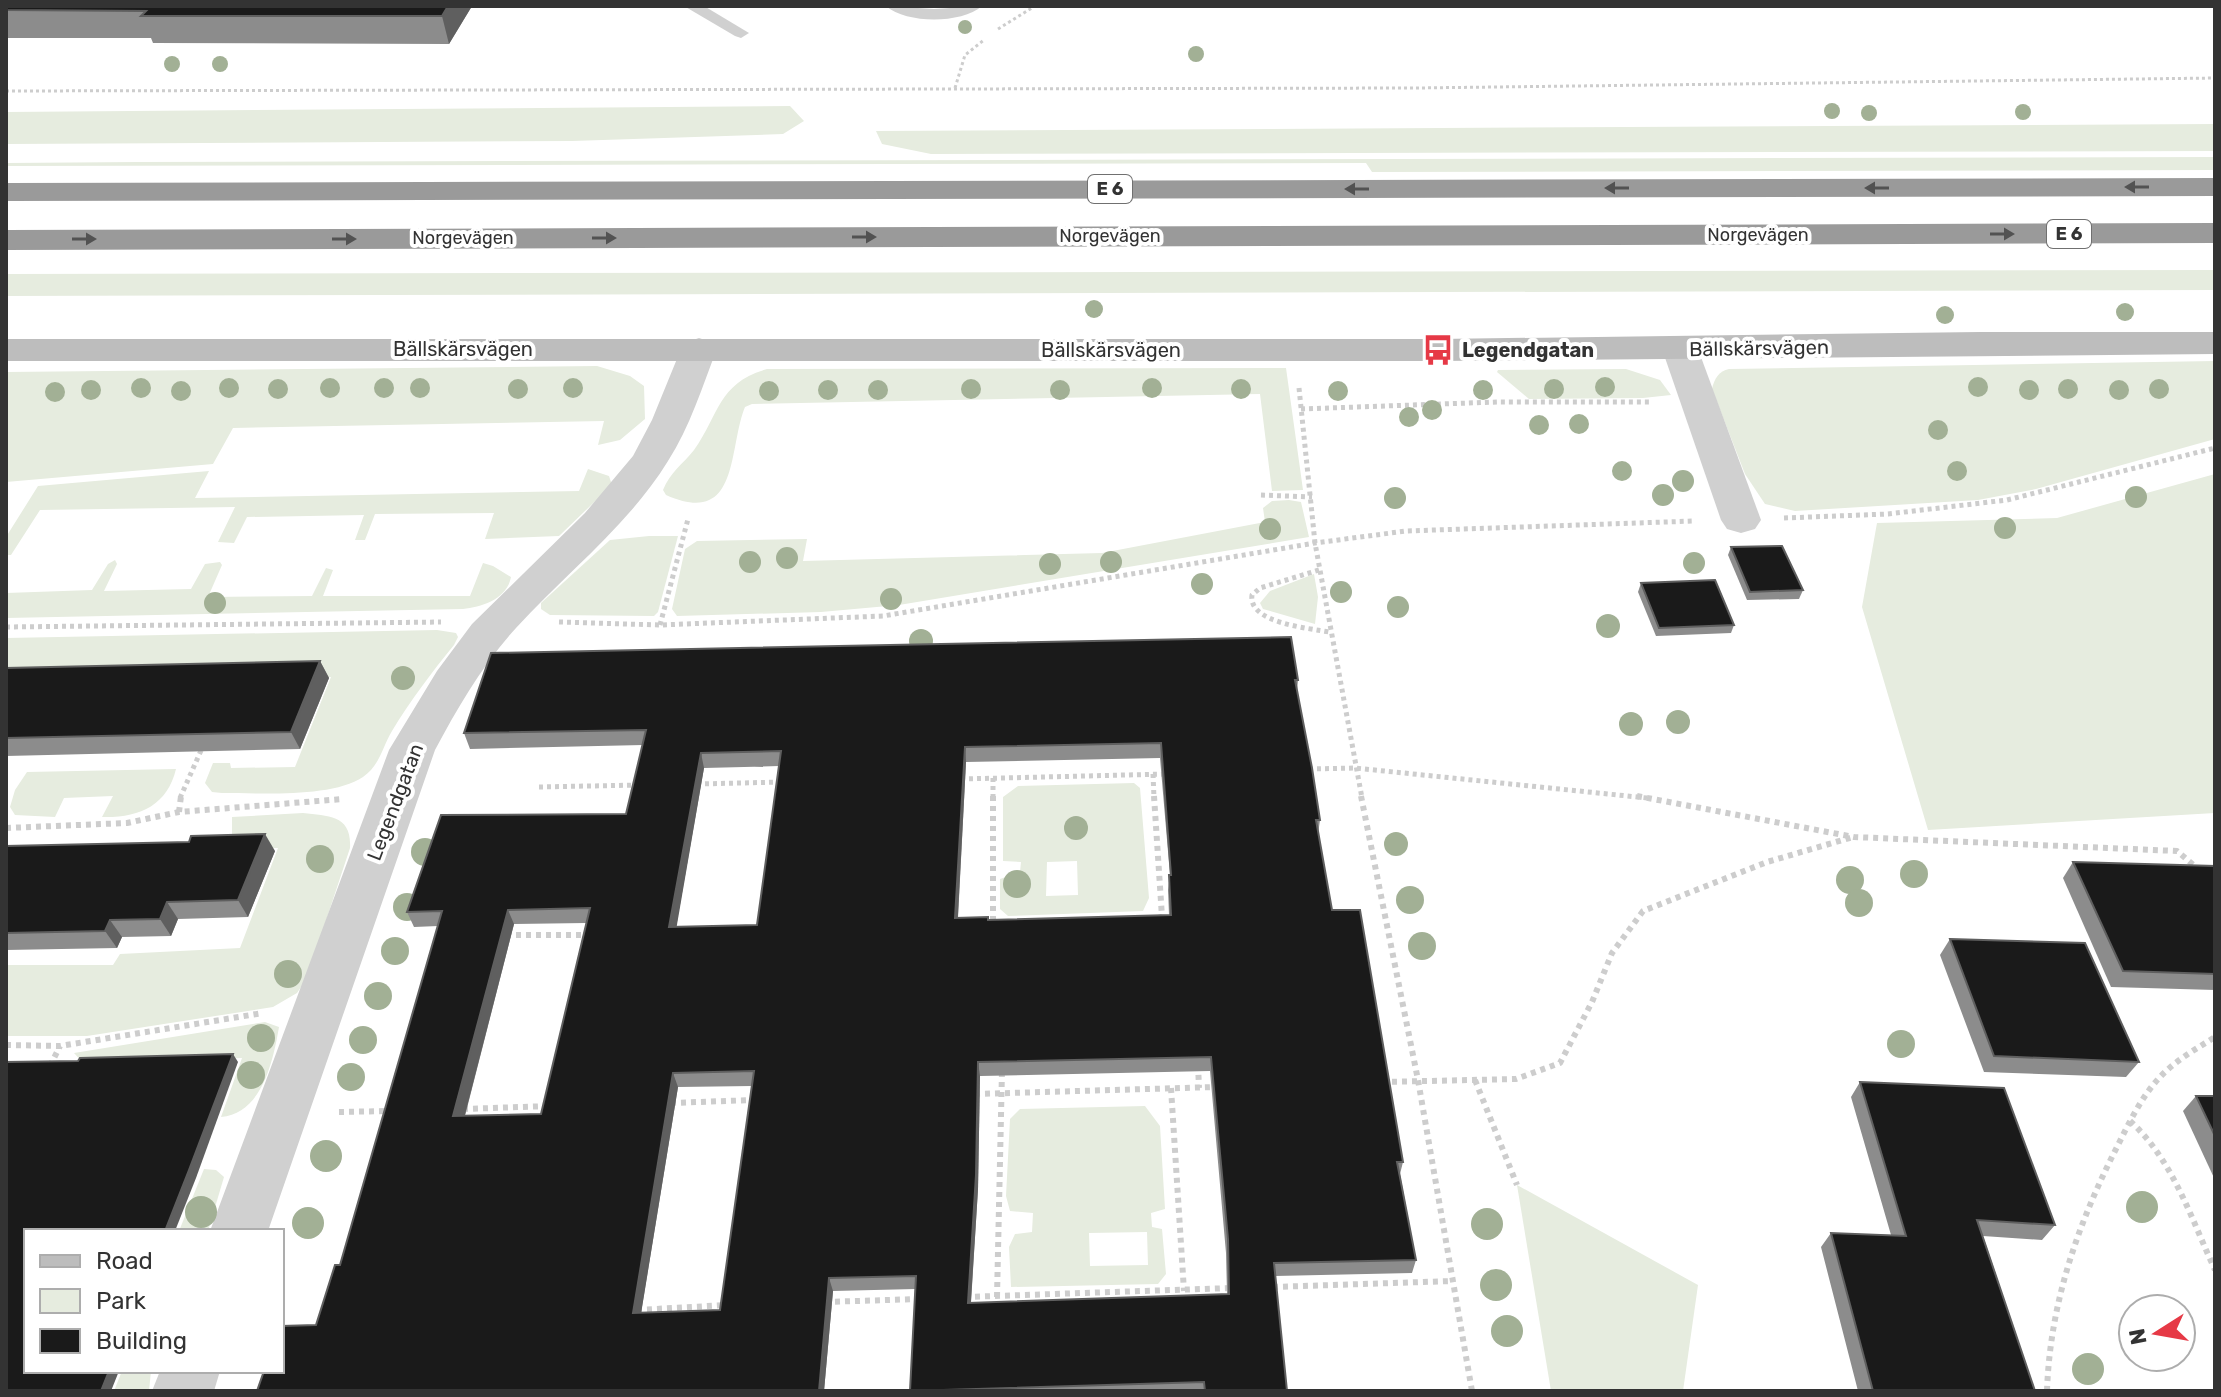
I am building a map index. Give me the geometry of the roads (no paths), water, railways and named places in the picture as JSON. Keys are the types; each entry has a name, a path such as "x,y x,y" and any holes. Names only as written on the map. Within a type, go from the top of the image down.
{"highway":[{"name":"E 6","path":"6,192 2215,187"},
{"name":"Norgevägen","path":"6,240 2215,233"}],"street":[{"name":"Bällskärsvägen","path":"6,350 1295,351 2215,343"},
{"name":"Legendgatan","path":"240,1229 280,1114 324,1003 412,750 446,689 499,621 591,529 648,463 664,435 699,349"},
{"path":"1680,349 1741,520"}],"lane":[{"path":"692,6 741,33"},
{"path":"894,6 930,16 974,6"}],"place":[{"name":"Legendgatan","path":"1438,350"}]}
